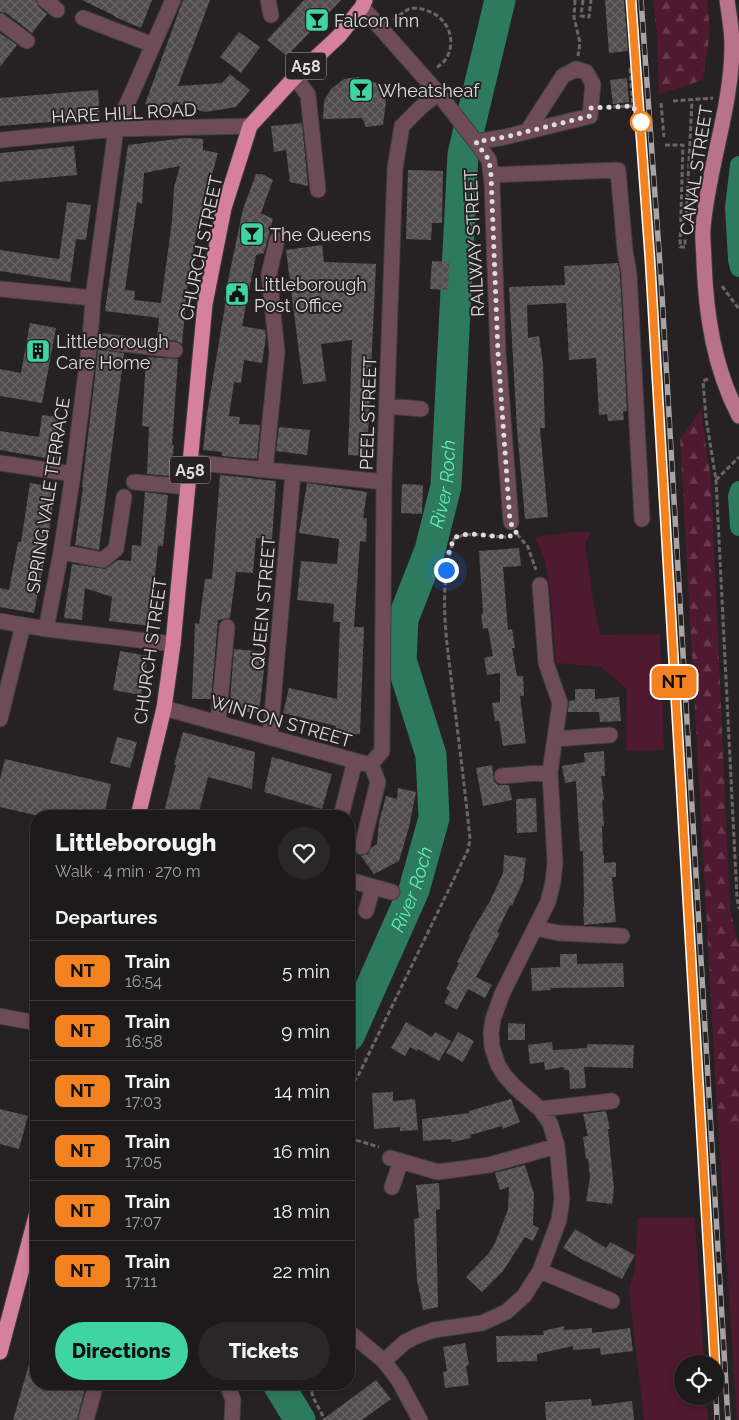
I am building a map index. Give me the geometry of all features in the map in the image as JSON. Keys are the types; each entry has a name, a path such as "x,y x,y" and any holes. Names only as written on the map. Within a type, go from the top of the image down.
{"highway":[{"name":"CHURCH STREET","path":"139,810 164,708 173,644 205,304 224,208 250,126 295,77 339,36 364,3"},
{"path":"0,1352 30,1239"}],"main road":[{"name":"CANAL STREET","path":"727,0 732,44 729,83 703,229 710,331 720,372 736,409"}],"street":[{"path":"45,0 58,10"},
{"name":"SPRING VALE TERRACE","path":"46,629 61,552 73,474 90,340 93,298 116,129 173,0"},
{"name":"RAILWAY STREET","path":"364,3 382,29 438,93 476,142 490,168 498,353 514,528"},
{"path":"83,18 153,44"},
{"path":"0,21 27,41"},
{"path":"476,142 505,137 590,116 593,84 586,72 576,69 563,76 528,130"},
{"path":"295,77 308,95 318,190"},
{"name":"PEEL STREET","path":"382,752 384,482 395,168 402,126 438,93"},
{"name":"HARE HILL ROAD","path":"0,140 116,129 250,126"},
{"path":"490,168 618,170 625,251 629,273 642,519"},
{"path":"266,470 278,352 269,274 277,240"},
{"path":"0,289 93,298"},
{"path":"90,340 175,350"},
{"path":"387,406 421,409"},
{"path":"190,462 384,482"},
{"path":"0,464 73,474"},
{"name":"QUEEN STREET","path":"270,737 293,473"},
{"path":"134,482 188,487"},
{"path":"61,552 102,560 116,549 124,497"},
{"path":"384,1361 405,1342 417,1336 434,1330 482,1323 506,1312 524,1296 540,1271 559,1220 562,1199 556,1146 550,1123 540,1109 515,1087 498,1064 492,1047 491,1033 492,1019 502,994 548,902 553,882 555,863 550,772 560,703 546,663 540,585"},
{"path":"0,621 46,629 173,644"},
{"path":"0,719 23,625"},
{"path":"218,723 228,628"},
{"name":"WINTON STREET","path":"164,708 370,765 382,752"},
{"path":"555,739 610,735"},
{"path":"342,810 354,761"},
{"path":"362,847 378,782 371,764"},
{"path":"502,776 550,772"},
{"path":"355,882 392,892"},
{"path":"366,911 373,887"},
{"path":"535,928 559,933 622,936"},
{"path":"0,1016 30,1022"},
{"path":"540,1109 612,1102"},
{"path":"392,1187 396,1160 438,1172 489,1165 556,1146"},
{"path":"540,1271 612,1300"},
{"path":"355,1337 384,1361 420,1420"},
{"path":"86,1420 94,1390"},
{"path":"229,1390 233,1400 232,1420"}],"path":[{"path":"575,0 574,17 580,43 576,69"},
{"path":"583,0 581,16 590,17 591,0"},
{"path":"382,29 408,9 416,8 435,13 446,24 451,38 449,55 444,62 425,78"},
{"path":"591,108 633,106 630,69 632,68"},
{"path":"674,101 712,98"},
{"path":"686,227 692,100"},
{"path":"661,103 664,138"},
{"path":"665,145 683,145 680,247 685,247 685,237"},
{"path":"721,285 739,309"},
{"path":"710,378 703,381 706,418 716,480 739,909"},
{"path":"716,480 739,456"},
{"path":"355,1080 468,850 470,839 445,624 444,588 449,552 454,538 467,534 504,538 514,528 531,554 540,585"},
{"path":"355,1140 382,1148 396,1160"},
{"path":"311,1390 325,1420"}],"green space":[{"path":"653,0 707,0 710,31 703,80 659,94 657,37"},
{"path":"701,410 711,480 730,909 739,945 739,1127 718,1126 680,439"},
{"path":"574,532 591,532 585,544 600,635 660,634 664,750 626,751 627,689 601,667 556,663 550,590 545,561 535,537"},
{"path":"718,1126 739,1127 739,1420 737,1420"},
{"path":"638,1218 695,1218 703,1355 674,1355 674,1405 707,1405 708,1420 644,1420 629,1291 635,1269"}],"water":[{"path":"739,165 739,268 734,207"}],"building":[{"path":"0,0 36,0 39,7 47,14 32,33 6,13 0,12"},
{"path":"82,0 152,0 141,28"},
{"path":"183,0 210,0 178,86 222,83 230,74 250,90 236,107 205,112 173,102 169,112 145,104"},
{"path":"304,0 341,0 287,56 267,40"},
{"path":"605,0 624,0 628,51 609,53"},
{"path":"239,32 260,47 241,73 220,57"},
{"path":"0,33 17,45 0,67"},
{"path":"358,77 378,83 386,101 383,125 366,127 362,118 323,119 324,101 331,89 344,79"},
{"path":"627,78 629,102 613,104 610,80"},
{"path":"98,90 100,118 0,126 0,98"},
{"path":"302,123 308,186 290,182 286,150 274,152 271,126"},
{"path":"185,138 203,139 203,150 218,153 198,225 187,288 182,344 176,341 157,338 159,318 105,311 128,145","holes":["180,166 174,187 172,221 161,303 134,300 135,291 125,290 137,202 142,204 144,173"]},
{"path":"74,146 77,175 0,182 0,153"},
{"path":"408,170 443,171 442,223 432,223 431,240 406,239"},
{"path":"256,174 262,174 273,180 261,213 273,219 264,253 256,255 242,326 265,330 266,337 262,363 244,360 241,383 234,382 229,416 240,417 239,424 260,425 257,459 222,456 222,452 203,450 207,414 226,300 224,300 243,209"},
{"path":"67,202 91,205 86,240 76,239 70,282 0,271 0,250 59,259"},
{"path":"322,245 324,262 376,264 367,456 348,455 352,340 321,344 326,381 303,384 286,250"},
{"path":"432,261 449,262 448,290 430,289"},
{"path":"618,263 627,411 623,412 624,420 608,421 607,414 599,415 596,358 569,360 566,303 527,305 528,338 539,336 543,364 545,428 540,428 548,517 525,519 517,429 509,287 565,285 564,266"},
{"name":"Littleborough Care Home","path":"30,323 56,328 42,403 0,396 0,369 21,373"},
{"path":"98,350 124,353 99,550 75,545"},
{"path":"146,357 178,359 172,445 174,445 170,476 147,474 149,427 142,426"},
{"path":"42,415 64,418 57,460 0,450 0,431 39,437"},
{"path":"279,427 310,430 307,455 276,451"},
{"path":"220,475 276,481 272,540 256,538 253,573 236,572 230,618 218,620 211,699 192,699 195,623 199,624 205,579 212,579"},
{"path":"30,483 55,487 47,547 34,613 0,607 0,588 9,590 18,542 21,542"},
{"path":"307,483 367,492 363,518 367,518 366,542 360,541 354,627 364,627 360,734 336,734 336,726 283,713 289,688 337,699 340,622 333,622 334,604 297,600 301,561 337,564 339,539 299,533"},
{"path":"402,484 423,485 422,514 401,513"},
{"path":"145,492 168,495 163,546 158,546 150,626 109,621 112,597 85,588 82,620 64,618 72,564 105,569 118,560 131,561 132,545 141,546"},
{"path":"519,548 521,566 503,567 508,630 512,629 515,648 512,648 517,676 523,676 524,696 520,696 526,743 503,746 499,721 495,721 492,703 500,702 500,673 487,675 484,658 493,656 488,628 483,629 481,614 483,614 479,551"},
{"path":"234,649 266,652 259,713 234,711 235,700 230,700"},
{"path":"120,651 148,656 141,695 113,690"},
{"path":"575,689 595,689 595,699 619,697 621,721 600,722 599,712 568,712 569,701 575,700"},
{"path":"183,732 255,752 252,789 208,777 200,810 165,810 176,765 174,765"},
{"path":"117,737 137,742 130,768 110,763"},
{"path":"604,751 605,776 601,776 604,800 602,801 604,826 602,826 603,855 604,863 616,862 616,877 612,877 616,922 584,925 583,851 580,851 576,781 565,783 562,766 585,762 584,753"},
{"path":"272,757 332,774 322,809 264,792"},
{"path":"5,759 111,784 105,810 30,810 30,814 0,807 0,779"},
{"path":"492,765 494,781 498,785 509,785 512,800 483,806 476,768"},
{"path":"398,788 416,792 409,827 399,861 374,874 361,856 368,854 371,848 377,844 379,822 386,796 397,799"},
{"path":"536,798 537,832 517,833 516,799"},
{"path":"504,855 526,858 523,881 512,906 510,905 497,932 500,933 476,977 492,985 485,998 468,989 457,1010 444,1003 450,991 446,989 459,963 457,962 469,936 490,901 503,873"},
{"path":"560,954 577,954 577,964 623,963 624,987 550,988 551,990 532,991 531,968 560,967"},
{"path":"406,1022 432,1037 435,1032 451,1041 439,1061 418,1049 417,1051 410,1047 405,1056 391,1048"},
{"path":"508,1023 525,1024 525,1040 508,1040"},
{"path":"458,1032 474,1041 463,1062 446,1053"},
{"path":"552,1042 553,1050 587,1048 587,1044 634,1045 633,1068 584,1067 586,1088 570,1089 569,1070 564,1070 564,1067 545,1070 544,1062 530,1064 528,1045"},
{"path":"393,1092 393,1101 415,1099 418,1130 400,1131 400,1127 374,1129 372,1093"},
{"path":"511,1099 520,1122 503,1129 502,1126 470,1135 471,1138 452,1142 451,1139 423,1141 422,1119 469,1113 469,1111"},
{"path":"0,1109 28,1116 19,1149 0,1144"},
{"path":"606,1111 610,1129 608,1129 614,1189 612,1204 586,1201 590,1178 583,1137 588,1136 583,1114"},
{"path":"525,1165 534,1194 533,1225 539,1228 533,1241 525,1237 503,1271 482,1292 466,1277 494,1245 508,1210 509,1187 500,1190 495,1173"},
{"path":"439,1183 440,1209 436,1210 438,1307 423,1310 417,1280 415,1245 414,1219 419,1218 416,1185"},
{"path":"575,1229 606,1248 610,1242 635,1255 622,1279 586,1262 563,1248"},
{"path":"564,1326 564,1330 592,1328 592,1333 630,1328 633,1351 601,1355 600,1348 573,1350 573,1346 537,1354 537,1361 497,1362 496,1336 544,1335 543,1331"},
{"path":"465,1343 469,1365 466,1366 469,1385 445,1388 443,1372 447,1371 443,1347"},
{"path":"30,1360 30,1390 84,1390 77,1420 13,1420"},
{"path":"376,1380 391,1399 362,1420 322,1420"},
{"path":"591,1399 592,1406 632,1401 634,1420 546,1420 545,1402"}],"waterway":[{"name":"River Roch","path":"355,1023 414,890 434,818 431,755 401,660 403,619 430,550 446,486 463,154 500,0"},
{"path":"739,165 734,207 739,268"},
{"path":"739,490 737,496 739,527"},
{"name":"River Roch","path":"282,1390 300,1420"}],"railway":[{"path":"631,0 651,280 714,1355"},
{"path":"641,0 661,279 728,1420"},
{"path":"716,1405 717,1420"}],"train":[{"name":"NT","path":"631,0 650,260 714,1355"}],"place":[{"name":"Falcon Inn","path":"317,20"},
{"name":"Wheatsheaf","path":"361,90"},
{"name":"The Queens","path":"252,234"},
{"name":"Littleborough Post Office","path":"237,294"},
{"name":"Littleborough Care Home","path":"38,351"}],"route":[{"path":"446,570 454,538 467,534 504,538 517,534 510,522 498,353 492,183 489,160 476,142 505,137 590,116 591,108 633,106 641,122"}]}
